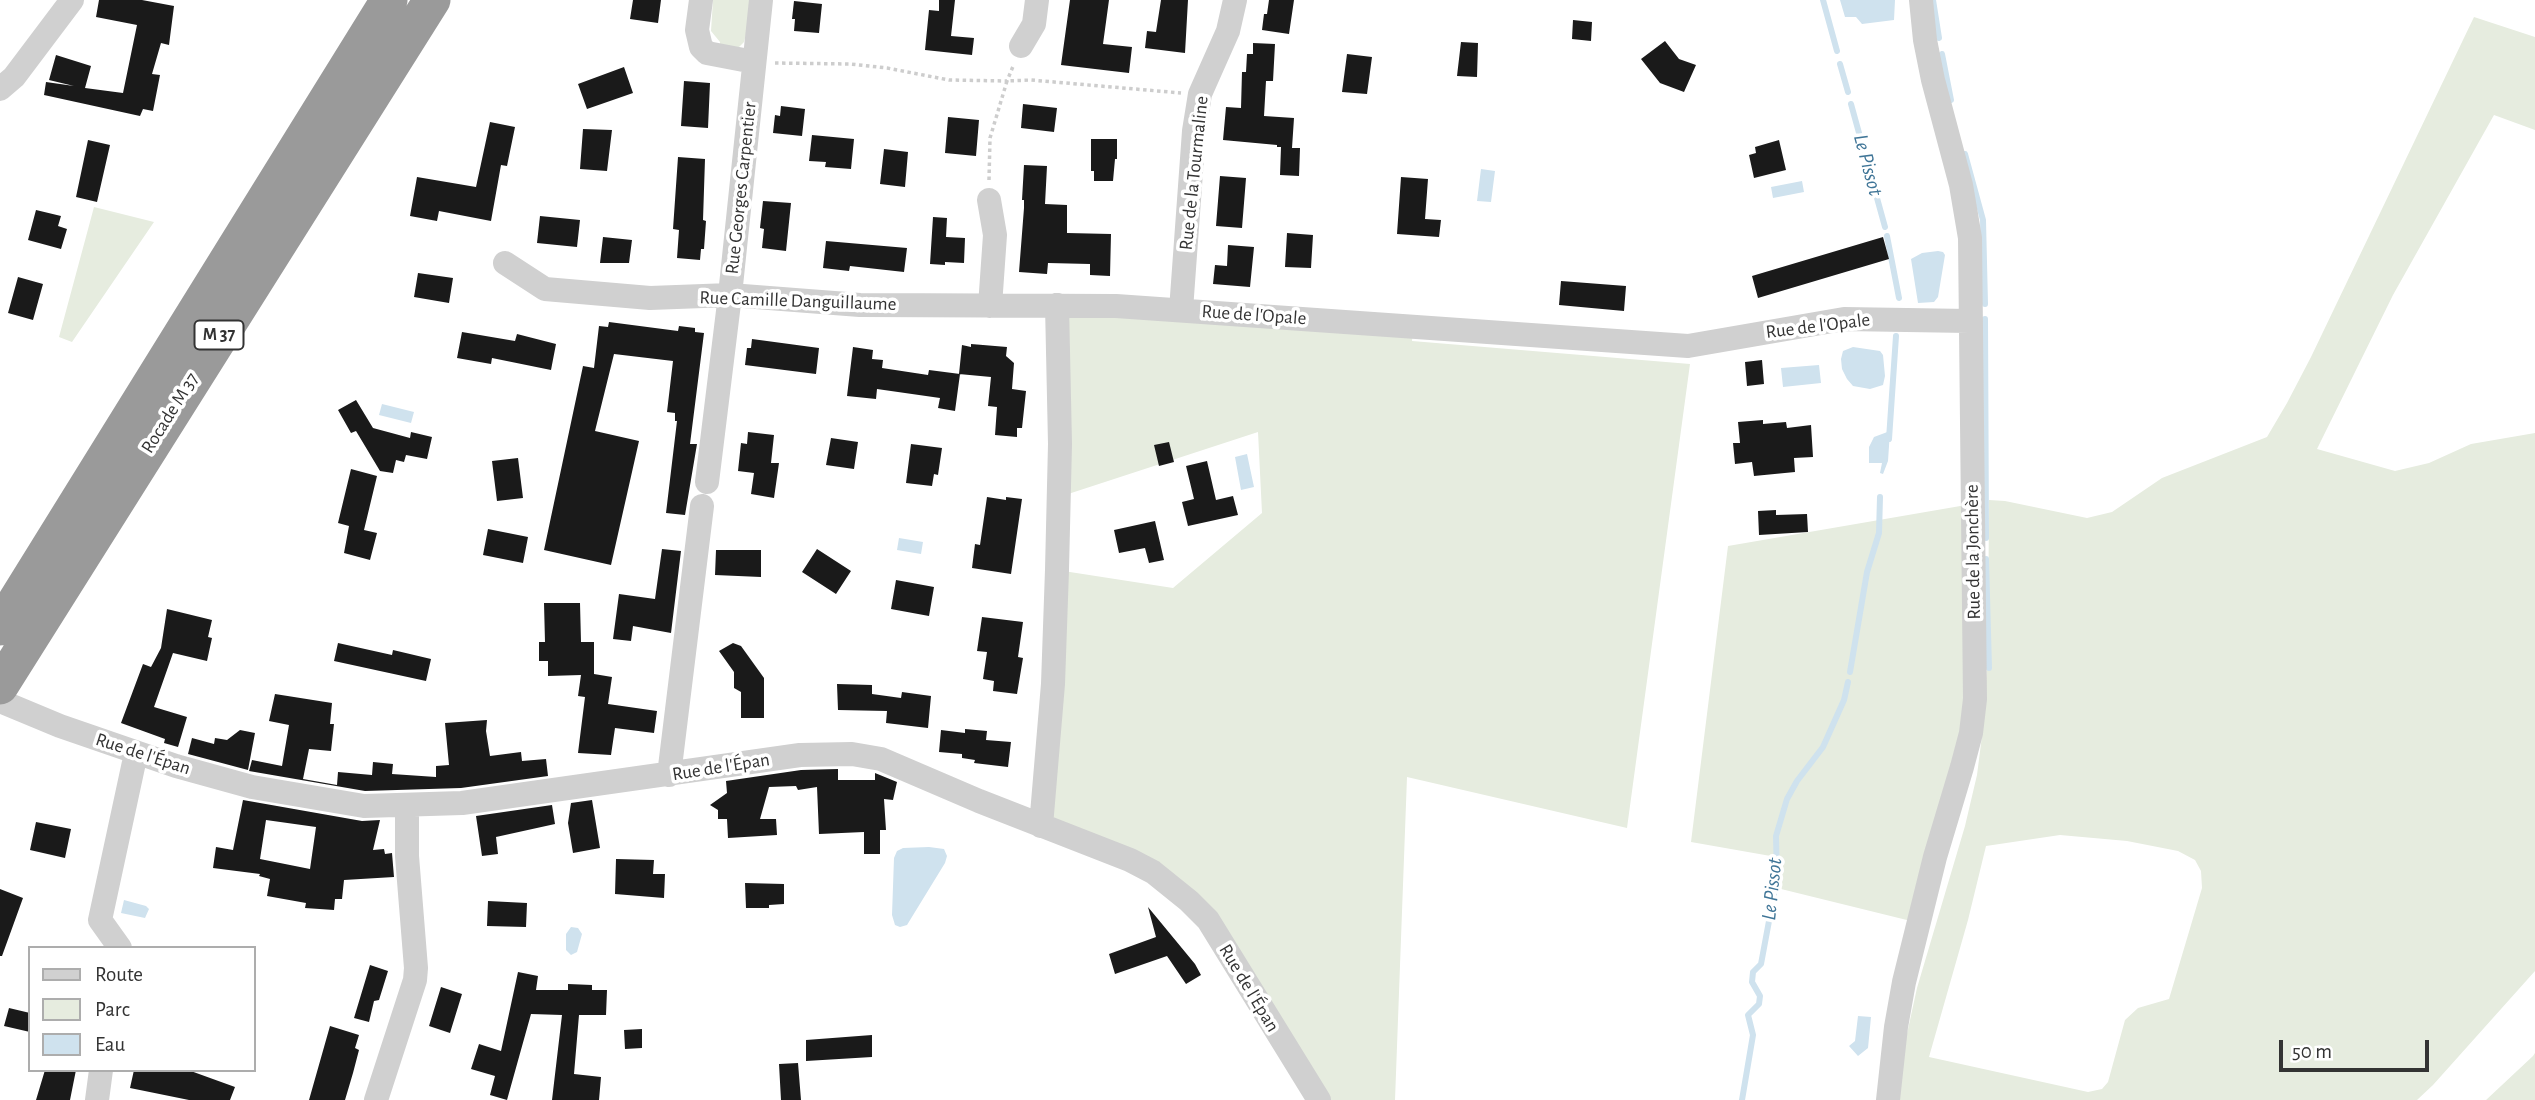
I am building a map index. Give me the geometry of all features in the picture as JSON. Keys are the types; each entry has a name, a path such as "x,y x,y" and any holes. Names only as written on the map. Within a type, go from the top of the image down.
{"highway":[{"name":"Rocade M 37","path":"0,627 389,0"},
{"name":"Rocade M 37","path":"0,686 432,0"}],"street":[{"path":"0,89 14,77 72,0"},
{"path":"701,0 697,30 701,47 706,53 754,62"},
{"name":"Rue Georges Carpentier","path":"707,482 761,0"},
{"path":"1021,46 1034,24 1037,0"},
{"name":"Rue de la Tourmaline","path":"1181,310 1194,131 1200,94 1228,31 1235,0"},
{"name":"Rue de la Jonchère","path":"1888,1100 1896,1027 1905,982 1935,857 1965,756 1975,699 1970,237 1966,210 1933,80 1921,0"},
{"path":"989,200 996,235 990,306"},
{"name":"Rue Camille Danguillaume","path":"505,263 545,289 649,298 730,295 860,305 1057,305"},
{"path":"1041,826 1053,684 1060,444 1057,305"},
{"name":"Rue de l'Opale","path":"1057,305 1181,310 1688,346 1843,319 1969,321"},
{"path":"669,775 702,506"},
{"name":"Rue de l'Épan","path":"0,701 136,753 252,787 364,806 462,803 800,755 866,755 898,765 1041,826 1130,860 1153,872 1208,920 1319,1100"},
{"path":"119,946 100,920 136,753"},
{"path":"376,1100 415,980 407,856 407,806"},
{"path":"97,1100 102,1072"}],"path":[{"path":"754,62 850,64 949,80 1031,80 1200,94"},
{"path":"989,200 990,138 1007,81"}],"green space":[{"path":"713,0 750,0 744,42 738,48 720,47 720,42 711,31"},
{"path":"2474,17 2535,37 2535,130 2494,115 2393,295 2317,449 2395,471 2429,463 2471,444 2535,433 2535,971 2417,1100 1899,1100 1903,1052 1917,988 1965,826 1977,775 1984,720 1988,645 1989,500 2087,518 2112,512 2162,478 2267,437 2311,357","holes":["2060,835 2127,841 2178,851 2195,860 2201,871 2202,888 2169,999 2138,1008 2125,1020 2108,1082 2102,1089 2088,1092 1929,1057 1986,846"]},
{"path":"94,207 154,222 72,342 59,337"},
{"path":"1057,305 1413,328 1412,341 1690,364 1627,828 1407,777 1395,1100 1319,1100 1173,887 1041,826 1057,570 1173,588 1262,513 1258,432 1059,497"},
{"path":"1972,504 1976,663 1919,923 1777,888 1782,858 1691,842 1728,546"},
{"path":"2535,1053 2535,1100 2486,1100 2533,1056"}],"water":[{"path":"1840,0 1895,0 1894,20 1862,24 1856,17 1845,17"},
{"path":"1481,169 1495,171 1491,202 1477,201"},
{"path":"1802,181 1804,192 1773,198 1771,187"},
{"path":"1938,251 1945,255 1938,297 1934,302 1918,303 1911,259 1922,253"},
{"path":"1853,347 1880,351 1883,355 1885,376 1883,385 1870,389 1853,386 1847,379 1841,359 1843,351"},
{"path":"1819,365 1821,383 1783,387 1781,368"},
{"path":"382,404 414,412 411,423 379,415"},
{"path":"1890,431 1888,461 1883,474 1880,473 1882,463 1869,463 1869,447 1874,437"},
{"path":"1247,454 1254,487 1241,490 1235,457"},
{"path":"899,538 923,542 921,554 897,550"},
{"path":"903,848 944,849 947,856 945,863 907,925 900,927 895,925 892,915 894,858 897,851"},
{"path":"124,900 146,906 149,909 145,918 121,913"},
{"path":"571,927 578,928 582,934 577,952 571,955 566,950 566,934"},
{"path":"1858,1016 1871,1017 1868,1048 1858,1056 1849,1046 1855,1041"}],"building":[{"path":"99,0 142,0 174,6 169,45 161,43 152,74 160,75 153,111 143,109 140,116 44,95 46,82 74,86 49,80 56,55 91,66 85,88 123,93 137,25 96,17"},
{"path":"633,0 661,0 658,23 630,19"},
{"path":"939,0 955,0 951,36 974,38 972,55 925,50 929,10 939,11"},
{"path":"1070,0 1109,0 1103,44 1132,47 1129,73 1061,65"},
{"path":"1161,0 1188,0 1185,53 1145,48 1147,31 1156,32"},
{"path":"1269,0 1294,0 1289,34 1262,30"},
{"path":"794,1 822,4 819,33 794,31"},
{"path":"1573,20 1592,22 1591,41 1572,39"},
{"path":"1665,41 1679,59 1696,65 1684,92 1660,83 1641,59"},
{"path":"1461,42 1478,43 1477,77 1457,76"},
{"path":"1253,43 1275,44 1273,81 1266,81 1264,116 1294,118 1292,148 1300,148 1299,176 1280,175 1281,147 1277,145 1223,140 1226,107 1241,108 1242,72 1246,72 1247,54 1253,54"},
{"path":"1347,54 1372,57 1367,94 1342,92"},
{"path":"624,67 633,93 587,109 578,84"},
{"path":"684,81 710,83 708,128 681,126"},
{"path":"1023,104 1057,108 1054,132 1021,128"},
{"path":"781,106 805,109 802,136 773,133 775,115 780,116"},
{"path":"948,117 979,120 976,156 945,153"},
{"path":"490,122 515,127 507,166 501,165 491,221 439,211 437,221 410,216 417,177 476,187"},
{"path":"583,129 612,130 607,171 580,169"},
{"path":"812,135 854,139 851,169 825,167 826,162 809,161"},
{"path":"1091,139 1117,139 1113,181 1094,181 1094,171 1091,171"},
{"path":"88,140 110,145 97,202 76,197"},
{"path":"1779,140 1786,170 1754,178 1749,155 1756,153 1755,147"},
{"path":"884,149 908,152 905,187 880,184"},
{"path":"678,157 705,159 703,220 706,221 704,249 701,249 700,260 677,258 679,230 673,229"},
{"path":"1024,165 1047,166 1045,204 1067,205 1067,233 1111,234 1110,276 1090,275 1090,264 1048,263 1047,274 1019,272"},
{"path":"1220,176 1246,178 1242,228 1216,226"},
{"path":"1401,177 1428,179 1425,219 1441,220 1439,237 1397,234"},
{"path":"763,201 791,203 786,251 762,248 764,229 760,228"},
{"path":"36,210 61,216 58,226 67,229 61,249 28,240"},
{"path":"540,216 580,220 577,247 537,243"},
{"path":"933,217 947,218 946,237 965,238 964,263 930,264"},
{"path":"1287,233 1313,235 1311,268 1285,267"},
{"path":"603,237 632,240 629,263 600,263"},
{"path":"1883,237 1889,259 1758,298 1752,276"},
{"path":"826,241 907,248 904,272 850,266 849,271 823,268"},
{"path":"1228,245 1254,247 1250,287 1213,284 1215,265 1227,266"},
{"path":"418,273 453,278 449,303 414,297"},
{"path":"18,277 43,284 33,320 8,313"},
{"path":"1561,281 1626,286 1624,311 1559,305"},
{"path":"609,322 678,331 679,326 695,328 695,332 704,333 690,444 697,444 685,515 666,513 677,421 675,413 667,412 673,361 614,354 595,431 639,441 611,565 544,550 583,366 594,368 599,326 608,327"},
{"path":"462,332 515,341 517,334 556,344 551,370 492,358 491,364 457,358"},
{"path":"752,339 819,348 816,374 745,365 747,348 751,348"},
{"path":"971,344 1007,347 1006,356 1014,363 1012,389 1026,391 1022,428 1017,428 1017,437 995,435 997,407 988,406 991,377 959,374 962,345 971,347"},
{"path":"853,347 873,350 872,359 883,360 882,368 928,375 929,370 960,374 955,411 938,408 940,398 877,389 876,399 847,396"},
{"path":"1762,360 1764,384 1747,386 1745,362"},
{"path":"356,400 373,428 410,438 411,432 432,437 427,459 406,455 404,462 396,460 393,473 380,471 356,431 351,433 338,410"},
{"path":"1763,420 1763,424 1786,422 1787,428 1811,425 1813,457 1794,458 1795,472 1754,476 1752,462 1735,464 1733,443 1740,443 1738,422"},
{"path":"748,432 774,435 771,463 779,463 774,498 751,494 754,473 738,471 741,443 747,444"},
{"path":"831,438 858,442 854,469 826,465"},
{"path":"1169,442 1174,462 1159,466 1154,445"},
{"path":"911,444 942,448 938,475 934,474 932,486 906,483"},
{"path":"518,458 523,498 497,501 492,461"},
{"path":"1207,461 1216,500 1233,496 1238,515 1188,526 1182,502 1194,499 1186,466"},
{"path":"351,469 377,476 364,530 377,533 370,560 344,553 349,526 338,523"},
{"path":"987,497 1022,499 1011,574 972,568 975,544 980,545"},
{"path":"1776,510 1776,515 1807,514 1808,532 1759,535 1758,511"},
{"path":"1155,521 1164,560 1149,563 1145,548 1119,553 1114,530"},
{"path":"488,529 528,537 523,563 483,555"},
{"path":"662,549 681,551 671,633 633,626 631,641 613,639 619,594 655,599"},
{"path":"817,549 851,571 836,594 802,572"},
{"path":"716,550 761,550 761,577 715,575"},
{"path":"896,580 934,587 929,616 891,609"},
{"path":"544,603 580,603 581,642 594,642 594,674 612,677 608,704 657,711 654,733 615,728 611,755 578,753 585,697 578,696 581,675 548,676 548,661 539,661 539,642 545,642"},
{"path":"167,609 212,620 208,637 212,638 207,661 173,653 154,707 187,717 178,747 164,743 165,739 121,723 143,664 151,667 161,648"},
{"path":"982,617 1023,622 1018,657 1023,658 1017,694 993,691 994,681 983,679 987,652 977,651"},
{"path":"338,643 392,655 393,650 431,659 426,681 334,661"},
{"path":"733,643 741,646 764,678 764,718 741,718 741,692 734,688 734,672 719,651"},
{"path":"837,684 872,685 872,694 901,698 902,692 931,696 928,728 886,723 887,711 838,710"},
{"path":"275,694 332,703 330,724 334,724 331,751 309,749 303,779 337,785 338,772 372,775 373,762 393,764 392,774 436,777 436,766 449,765 445,723 487,720 490,756 521,752 522,761 546,759 548,776 461,788 365,791 249,771 252,760 282,766 289,725 269,721"},
{"path":"965,729 987,731 986,740 1011,742 1008,767 974,763 975,760 962,758 962,754 939,752 941,730 965,733"},
{"path":"240,730 255,733 248,770 188,754 192,738 214,744 215,738 227,740"},
{"path":"838,769 838,780 875,780 875,773 897,782 893,800 884,799 886,830 880,830 880,854 864,854 864,832 819,834 817,787 798,790 796,786 769,787 760,819 776,819 777,835 728,838 727,819 718,819 718,810 710,805 727,793 726,781 801,770"},
{"path":"243,800 362,821 380,820 373,850 384,849 385,854 392,853 394,877 344,880 342,899 335,899 334,910 305,908 306,903 267,896 270,879 259,876 260,874 213,868 216,847 233,850","holes":["266,820 316,827 310,869 260,859"]},
{"path":"592,800 600,848 573,853 568,823 571,803"},
{"path":"552,805 555,824 496,837 498,854 482,856 476,816"},
{"path":"36,822 71,829 65,858 30,850"},
{"path":"616,859 654,860 653,874 665,874 664,898 615,894"},
{"path":"745,883 784,884 784,904 769,905 769,908 746,908"},
{"path":"0,889 23,898 2,956 0,956"},
{"path":"488,901 527,903 526,927 487,926"},
{"path":"1148,907 1201,975 1186,984 1167,956 1115,974 1109,954 1156,937"},
{"path":"370,965 388,971 379,1000 374,1001 369,1022 354,1018"},
{"path":"518,972 538,976 536,990 568,990 568,984 592,985 592,990 607,990 606,1015 579,1015 574,1074 601,1077 599,1100 552,1100 562,1015 531,1014 507,1100 490,1095 495,1076 471,1069 479,1044 501,1051"},
{"path":"441,987 462,994 450,1033 429,1026"},
{"path":"9,1008 28,1013 28,1032 4,1026"},
{"path":"330,1026 359,1035 355,1048 359,1050 353,1073 345,1100 309,1100"},
{"path":"642,1029 642,1048 625,1049 624,1030"},
{"path":"872,1035 872,1057 806,1061 806,1040"},
{"path":"798,1063 801,1100 781,1100 779,1064"},
{"path":"44,1072 76,1072 70,1100 36,1100"},
{"path":"134,1072 194,1072 235,1087 230,1100 189,1100 130,1088"}],"waterway":[{"name":"Le Pissot","path":"1823,0 1837,51"},
{"path":"1933,0 1939,38"},
{"path":"1942,54 1951,100"},
{"name":"Le Pissot","path":"1840,64 1848,92"},
{"name":"Le Pissot","path":"1851,104 1885,227"},
{"path":"1965,154 1983,220 1985,304"},
{"name":"Le Pissot","path":"1887,236 1899,298"},
{"path":"1985,319 1986,538"},
{"name":"Le Pissot","path":"1889,439 1896,336"},
{"name":"Le Pissot","path":"1850,672 1867,572 1879,533 1880,497"},
{"path":"1986,559 1989,668"},
{"name":"Le Pissot","path":"1742,1100 1753,1035 1748,1015 1759,1004 1760,996 1752,982 1753,972 1761,964 1777,878 1776,836 1787,799 1823,747 1844,700 1848,682"}]}
